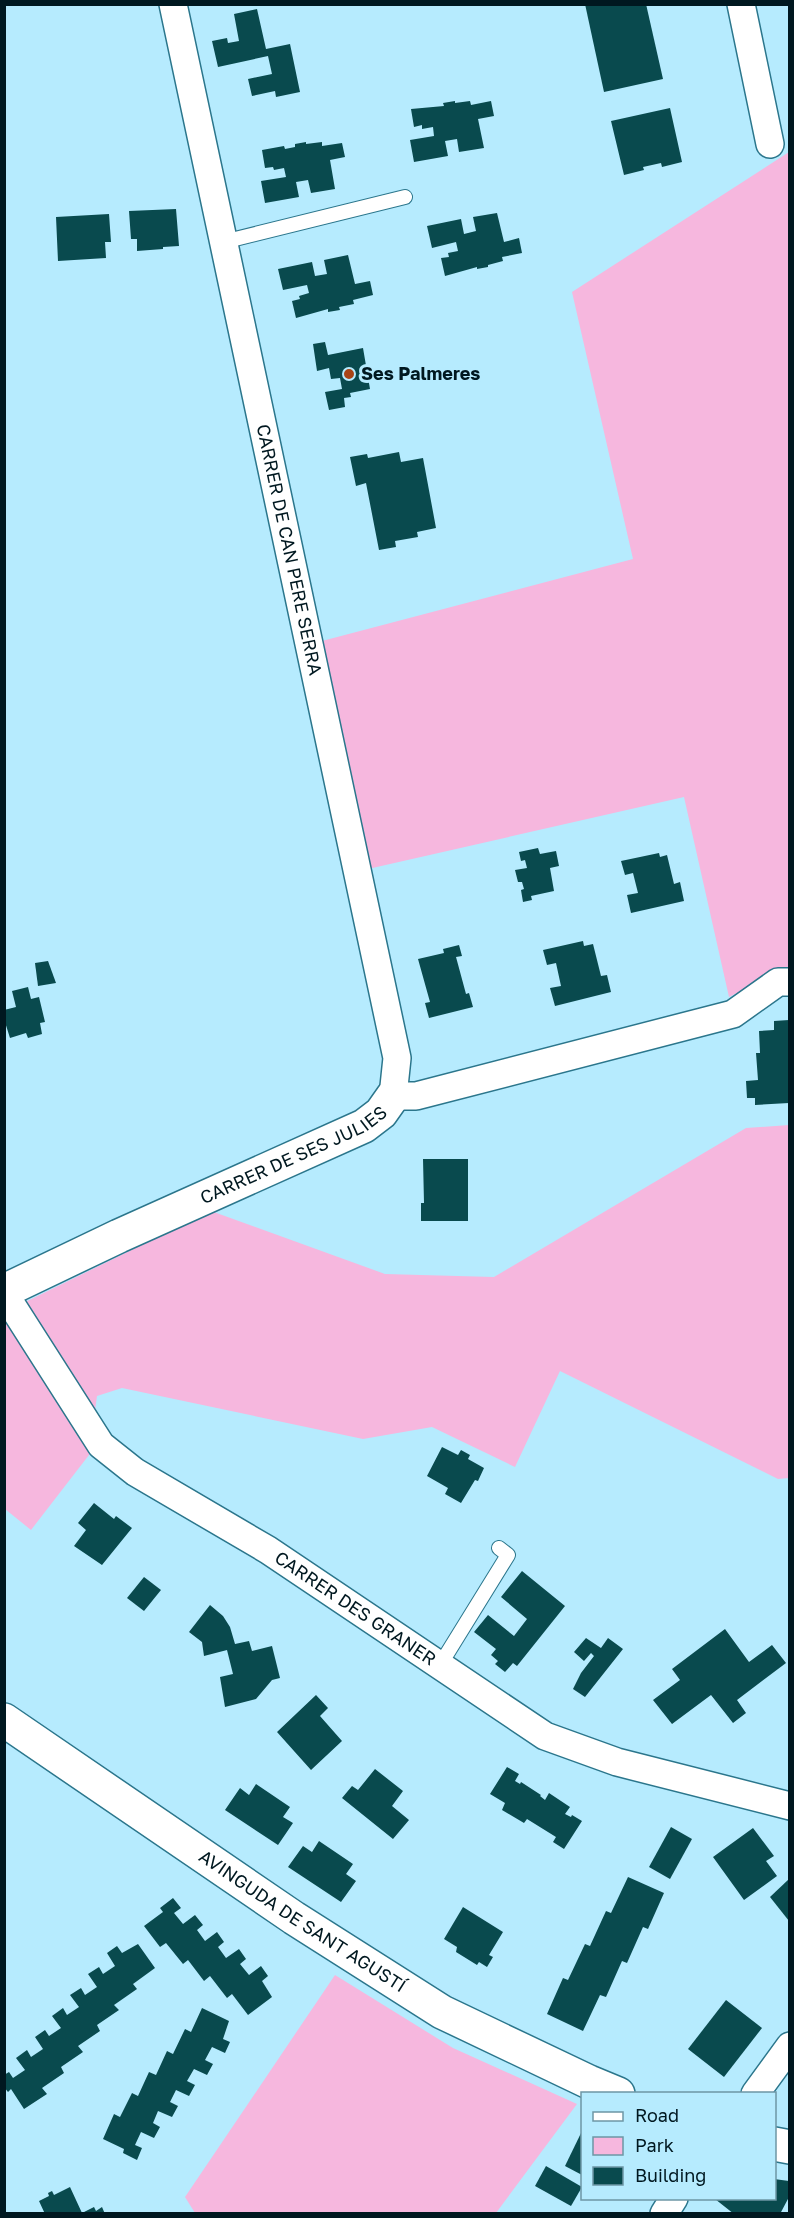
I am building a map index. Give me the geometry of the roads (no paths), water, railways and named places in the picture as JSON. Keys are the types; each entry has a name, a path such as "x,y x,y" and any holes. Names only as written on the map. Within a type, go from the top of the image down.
{"street":[{"name":"CARRER DE CAN PERE SERRA","path":"173,4 397,1058 393,1096"},
{"path":"741,4 770,144"},
{"name":"CARRER DE SES JULIES","path":"4,1292 120,1236 364,1126 381,1113 393,1096 416,1096 733,1014 778,982 789,982"},
{"name":"CARRER DES GRANER","path":"4,1292 101,1445 135,1473 268,1550 545,1736 617,1762 789,1806"},
{"name":"AVINGUDA DE SANT AGUSTÍ","path":"4,1719 294,1918 442,2012 613,2092"},
{"path":"756,2092 789,2046"},
{"path":"664,2214 673,2200"}],"lane":[{"path":"223,242 405,197"},
{"path":"440,1665 508,1555 499,1548"}],"place":[{"name":"Ses Palmeres","path":"349,374"}]}
